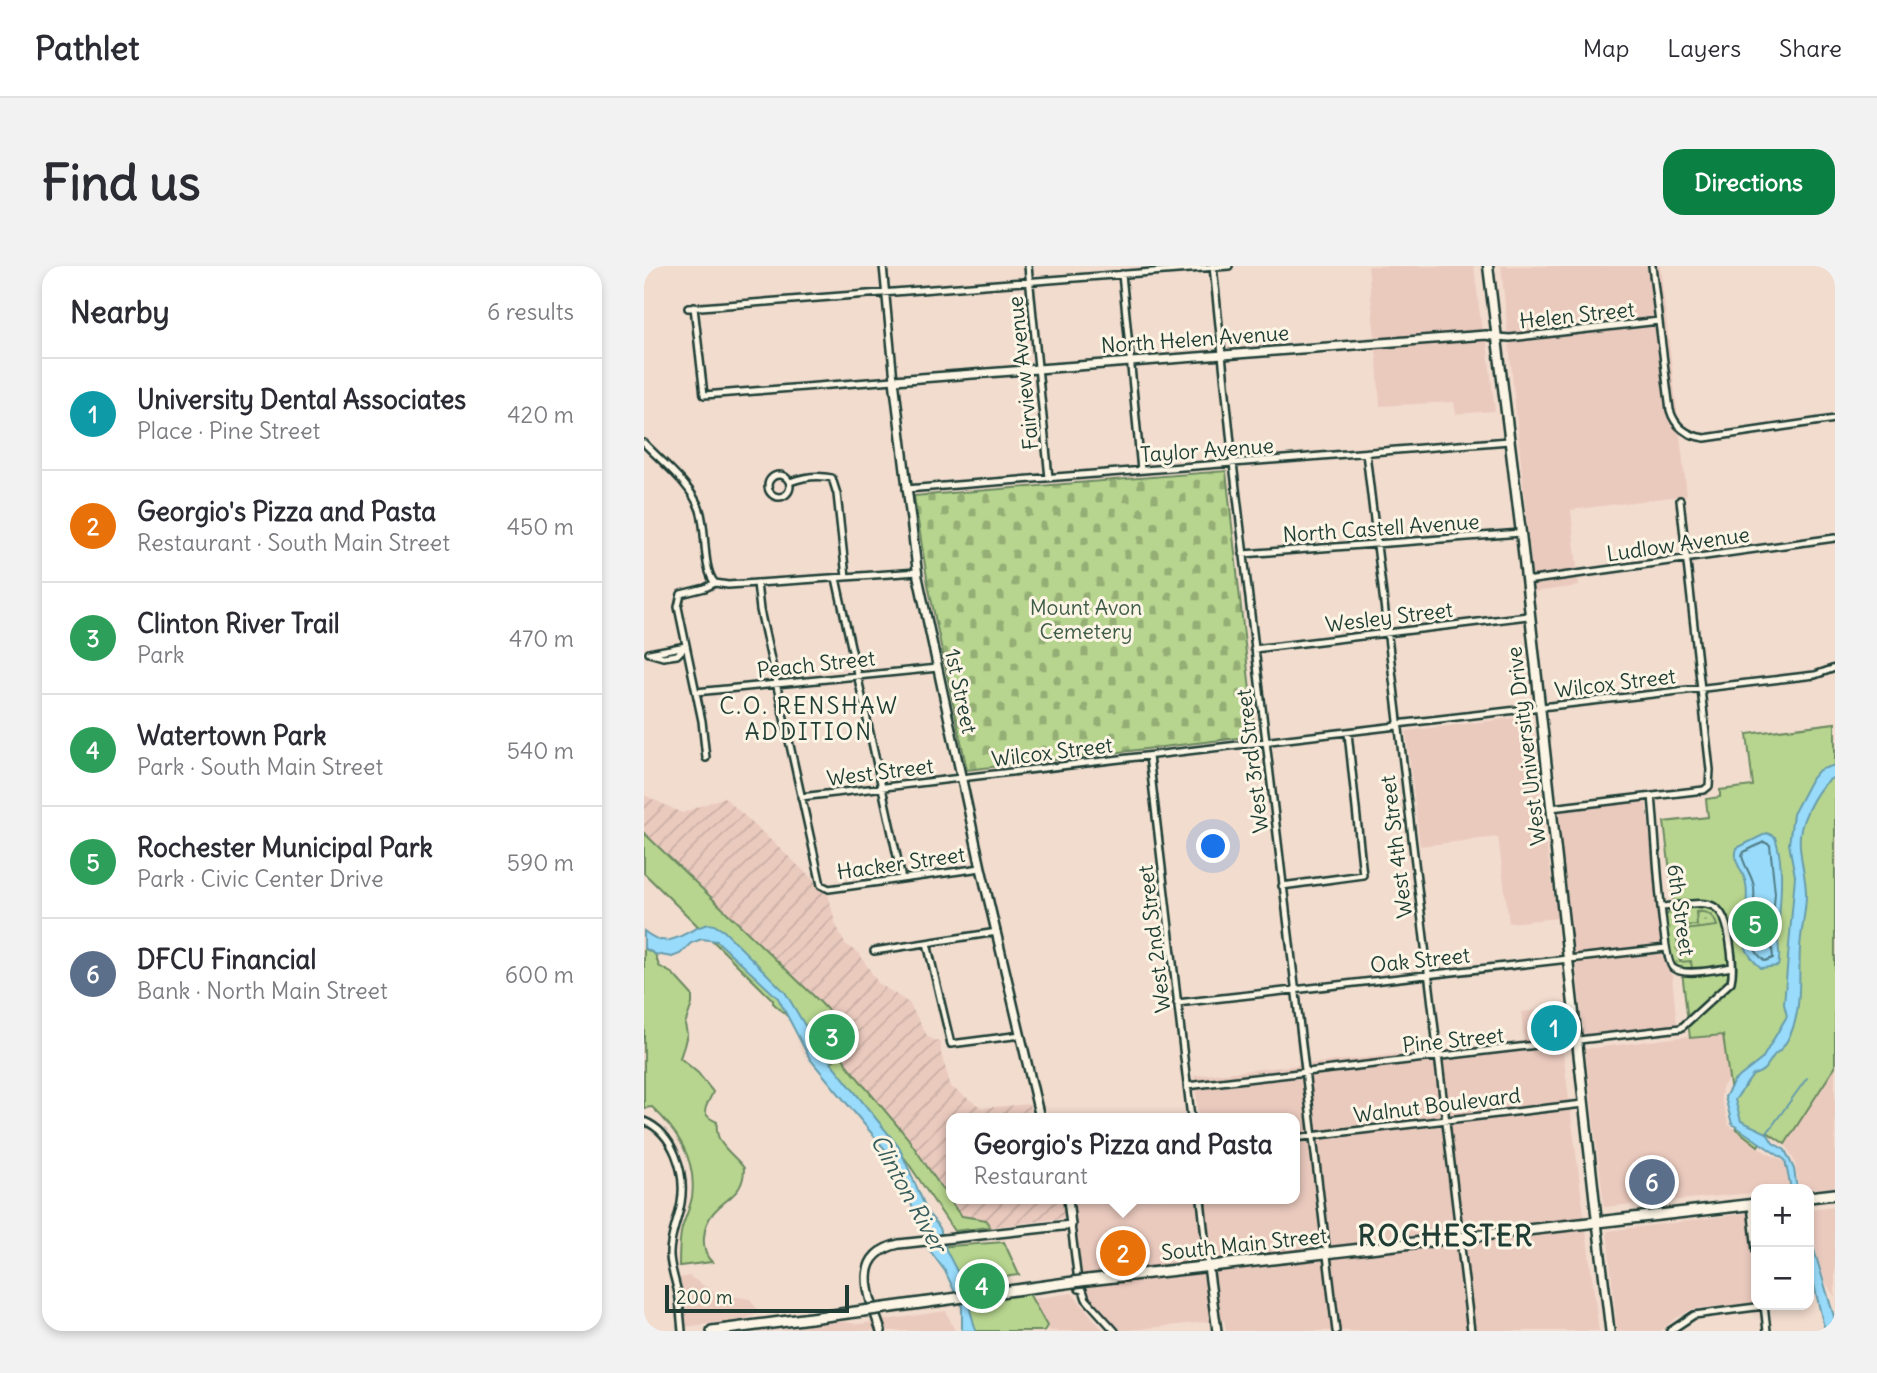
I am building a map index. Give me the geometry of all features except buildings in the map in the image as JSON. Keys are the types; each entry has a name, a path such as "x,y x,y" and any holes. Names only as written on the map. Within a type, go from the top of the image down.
{"main road":[{"name":"West University Drive","path":"1488,266 1521,533 1528,616 1597,1222"},
{"path":"1814,1196 1835,1194"},
{"name":"South Main Street","path":"712,1331 751,1329 1088,1280 1751,1204"}],"street":[{"name":"1st Street","path":"883,266 906,489 918,572 981,868 1039,1113"},
{"name":"Fairview Avenue","path":"1028,266 1049,478"},
{"path":"894,380 704,395 691,307 1229,266"},
{"path":"1652,266 1670,410 1683,430 1705,438 1835,419"},
{"name":"West 3rd Street","path":"1213,267 1254,649 1336,1331"},
{"path":"1122,274 1141,470"},
{"name":"Helen Street","path":"1497,337 1510,338 1659,321"},
{"name":"North Helen Avenue","path":"894,380 1486,335 1497,337"},
{"name":"Taylor Avenue","path":"906,489 1509,442"},
{"path":"644,443 685,486 696,502 702,519 709,573 715,583"},
{"name":"West 4th Street","path":"1366,453 1471,1331"},
{"path":"782,475 790,482 786,495 779,498 770,492 769,481 775,476 782,475"},
{"path":"790,482 800,478 832,478 837,494 846,577"},
{"path":"1551,808 1704,790 1709,786 1711,778 1680,500"},
{"name":"North Castell Avenue","path":"1244,554 1521,533"},
{"name":"Ludlow Avenue","path":"1525,581 1835,538"},
{"path":"706,758 696,692 678,607 679,597 684,592 715,583 728,585 918,572"},
{"path":"836,578 902,879"},
{"path":"757,583 760,610 801,797"},
{"name":"Wesley Street","path":"1254,649 1528,616"},
{"path":"647,652 686,646"},
{"name":"Peach Street","path":"696,692 938,668"},
{"name":"Wilcox Street","path":"961,778 1815,675 1835,668"},
{"path":"1282,886 1363,874 1348,733"},
{"name":"West 2nd Street","path":"1149,756 1190,1113"},
{"name":"West Street","path":"801,797 961,778"},
{"name":"6th Street","path":"1652,796 1669,964 1680,972 1732,967"},
{"name":"Hacker Street","path":"801,797 819,881 824,888 981,868"},
{"path":"1662,907 1700,903 1717,908 1727,921 1732,967"},
{"path":"874,951 997,932"},
{"path":"927,943 951,1044 1021,1035"},
{"name":"Oak Street","path":"1177,1003 1666,948"},
{"name":"Pine Street","path":"1187,1086 1681,1028 1730,985 1732,967"},
{"name":"Walnut Boulevard","path":"1300,1137 1583,1104"},
{"path":"644,1121 664,1135 682,1178 681,1204 671,1240 670,1257 679,1298 682,1331"},
{"path":"1069,1204 1079,1289 1083,1290 1086,1299 1115,1331"},
{"path":"1202,1204 1217,1331"},
{"path":"1597,1222 1610,1331"},
{"path":"881,1331 867,1288 869,1267 884,1249 918,1242 1071,1225"},
{"path":"1670,1331 1694,1315 1751,1307"},
{"path":"1765,1310 1767,1331"}],"shaded area":[{"path":"1368,266 1474,266 1482,331 1375,339"},
{"path":"1501,266 1660,266 1687,495 1571,510 1579,586 1534,592"},
{"path":"1487,341 1495,411 1456,414 1454,402 1380,406 1376,347"},
{"path":"1531,716 1544,832 1558,918 1509,923 1498,837 1420,846 1406,731"},
{"path":"644,795 682,813 724,797 816,882 819,890 828,893 835,922 845,944 859,953 878,983 909,1003 928,1037 941,1043 941,1053 951,1087 982,1108 1029,1104 1032,1113 946,1113 946,1193 907,1137 844,1060 841,1054 857,1042 644,832"},
{"path":"1646,801 1662,944 1574,954 1558,812"},
{"path":"1661,954 1672,976 1677,1025 1584,1035 1576,963"},
{"path":"1565,1007 1567,1033 1563,1052 1599,1331 1226,1331 1224,1320 1121,1331 1083,1290 1074,1204 1300,1204 1300,1113 1198,1113 1194,1076 1524,1041 1521,1012"},
{"path":"1723,1035 1729,1077 1722,1088 1721,1098 1729,1125 1764,1151 1783,1161 1787,1167 1789,1184 1751,1184 1751,1193 1604,1207 1585,1049"},
{"path":"1835,1067 1835,1187 1814,1188 1814,1184 1798,1184 1794,1160 1785,1144"},
{"path":"954,1204 1064,1204 1066,1218 990,1227 986,1220 962,1216"},
{"path":"1835,1206 1835,1297 1826,1284 1818,1261 1814,1238 1814,1208"},
{"path":"1751,1213 1751,1303 1692,1309 1661,1331 1617,1331 1607,1231"},
{"path":"689,1276 715,1293 750,1299 760,1313 745,1319 685,1327 680,1278"},
{"path":"1072,1293 1104,1331 1050,1331 1031,1299"},
{"path":"946,1311 955,1331 780,1331 836,1321 859,1324"}],"green space":[{"name":"Mount Avon Cemetery","path":"1226,471 1255,736 967,770 928,584 914,496"},
{"path":"1835,723 1835,1067 1785,1144 1767,1132 1758,1146 1736,1129 1723,1035 1690,1038 1664,822 1708,817 1706,799 1720,797 1720,790 1753,786 1747,734"},
{"path":"644,833 820,1002 858,1043 842,1054 846,1064 907,1137 946,1194 946,1204 953,1204 962,1216 986,1220 990,1227 954,1231 906,1160 829,1065 835,1059 773,1003 773,1000 644,873"},
{"path":"1670,910 1677,910 1680,926 1697,925 1696,912 1709,915 1716,922 1717,926 1676,931 1680,962 1691,961 1692,969 1680,969 1671,961 1666,916"},
{"path":"644,948 655,954 659,966 673,974 692,995 692,1004 685,1024 687,1034 680,1058 698,1073 713,1092 705,1113 717,1122 718,1137 744,1168 738,1189 714,1212 707,1223 704,1245 712,1262 679,1266 681,1233 692,1197 691,1171 683,1147 670,1126 652,1107 644,1108"},
{"path":"1004,1242 1019,1275 1001,1277 1010,1292 1027,1290 1047,1326 1044,1331 976,1331 936,1247"}],"water":[{"path":"1835,765 1835,777 1823,786 1812,802 1800,835 1806,894 1800,948 1799,999 1794,1024 1782,1048 1764,1069 1753,1075 1735,1100 1741,1121 1767,1133 1773,1143 1785,1150 1794,1169 1796,1184 1790,1184 1785,1160 1732,1124 1725,1097 1734,1081 1762,1059 1787,1016 1784,1004 1795,876 1789,844 1793,814 1819,770"},
{"path":"1767,833 1775,837 1780,862 1779,959 1778,966 1761,968 1745,946 1747,892 1736,854 1737,848"},
{"name":"Clinton River","path":"708,924 724,931 785,992 816,1044 899,1147 928,1213 940,1228 946,1250 962,1281 976,1331 962,1331 962,1307 945,1271 928,1248 924,1232 888,1153 810,1059 778,998 717,941 702,939 691,943 680,954 672,957 655,954 644,948 644,931 653,937 669,940"},
{"path":"1814,1250 1835,1320 1835,1331 1826,1331 1814,1284"}],"waterway":[{"path":"1767,1133 1807,1078"}],"place":[{"name":"Rochester Municipal Park","path":"1755,924"},
{"name":"University Dental Associates","path":"1554,1028"},
{"name":"Clinton River Trail","path":"832,1037"},
{"name":"DFCU Financial","path":"1652,1182"},
{"name":"Georgio's Pizza and Pasta","path":"1123,1253"},
{"name":"Watertown Park","path":"982,1286"}],"district":[{"name":"C.O. RENSHAW ADDITION","path":"809,718"},
{"name":"ROCHESTER","path":"1446,1236"}]}
